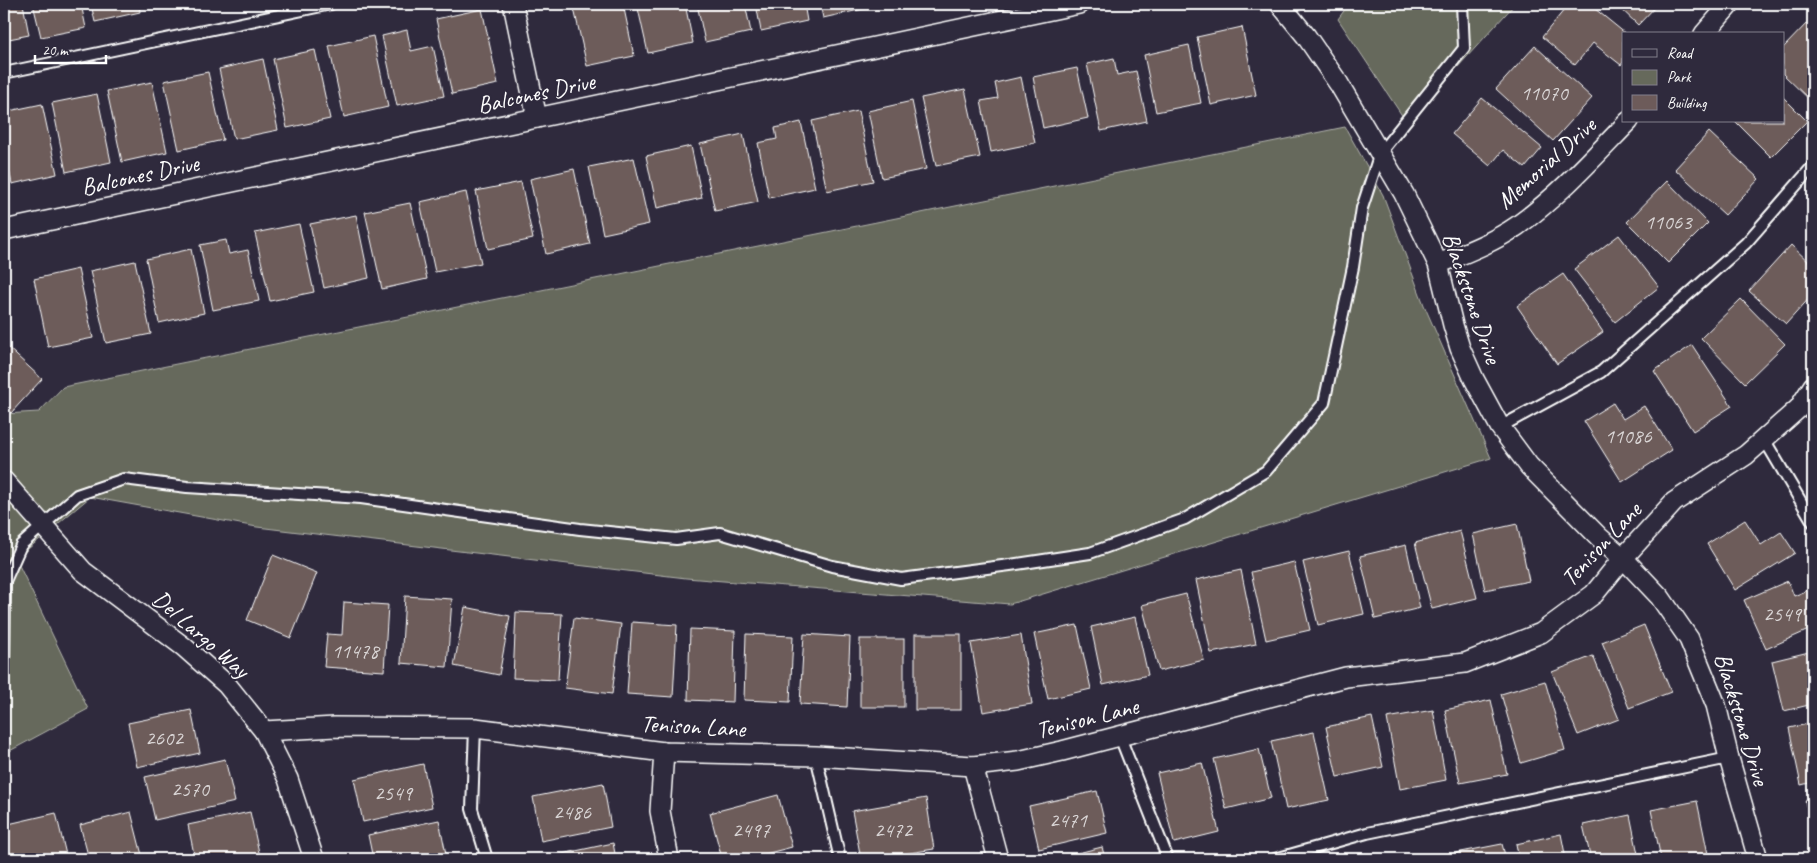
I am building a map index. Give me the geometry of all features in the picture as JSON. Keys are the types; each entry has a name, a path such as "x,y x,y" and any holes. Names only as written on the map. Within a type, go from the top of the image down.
{"street":[{"path":"513,4 537,118"},
{"name":"Balcones Drive","path":"4,230 1072,4"},
{"name":"Blackstone Drive","path":"1280,4 1306,36 1339,84 1404,194 1438,264 1452,325 1460,348 1474,379 1500,427 1529,466 1660,597 1689,639 1716,705 1758,859"},
{"path":"1706,32 1730,4"},
{"name":"Memorial Drive","path":"1438,264 1481,246 1516,226 1557,194 1628,122"},
{"name":"Tenison Lane","path":"264,731 335,727 475,728 664,752 816,756 973,766 1018,761 1120,737 1267,696 1346,677 1465,663 1541,633 1594,594 1623,558 1674,502 1746,455 1799,408 1813,386"},
{"name":"Del Largo Way","path":"4,481 83,570 184,647 227,685 264,731 288,779 314,859"},
{"path":"664,752 660,811 669,859"},
{"path":"973,766 998,859"}],"lane":[{"path":"4,73 331,4"},
{"path":"4,663 5,581 21,545 77,495 124,479 187,486 361,498 580,529 676,539 720,533 832,566 901,579 1090,553 1185,519 1266,471 1324,403 1353,266 1362,208 1380,153 1464,48 1462,4"},
{"path":"1500,427 1601,372 1746,243 1813,166"},
{"path":"1764,439 1813,522"},
{"path":"475,728 472,809 487,859"},
{"path":"1120,737 1168,859"},
{"path":"816,756 840,859"},
{"path":"1275,859 1367,833 1729,758"}],"green space":[{"path":"1349,4 1515,4 1407,123 1338,19"},
{"path":"1345,127 1383,195 1424,305 1491,458 1010,604 686,578 257,527 90,497 16,559 88,709 4,754 4,414 39,412 63,387"}],"building":[{"path":"4,4 23,4 29,35 4,40"},
{"path":"33,4 81,4 86,28 41,37"},
{"path":"91,4 139,4 140,12 95,22"},
{"path":"148,4 176,4 150,9"},
{"path":"573,4 623,4 634,56 587,66"},
{"path":"637,4 685,4 693,43 648,53"},
{"path":"697,4 745,4 751,32 705,42"},
{"path":"756,4 804,4 807,21 761,31"},
{"path":"820,4 867,4 868,8 823,18"},
{"path":"1569,4 1589,4 1624,32 1622,32 1622,64 1621,65 1593,43 1575,65 1542,37"},
{"path":"1616,4 1658,4 1638,25"},
{"path":"482,9 498,84 452,94 436,19"},
{"path":"1809,21 1813,25 1813,103 1784,75 1784,47"},
{"path":"1242,27 1256,95 1211,105 1197,37"},
{"path":"407,30 411,51 433,46 444,96 397,106 382,36"},
{"path":"373,36 388,107 344,117 329,46"},
{"path":"1189,45 1201,103 1156,112 1144,55"},
{"path":"1535,46 1592,98 1553,141 1496,89"},
{"path":"315,50 330,119 287,128 273,59"},
{"path":"1114,58 1117,75 1136,71 1147,121 1101,131 1087,64"},
{"path":"263,59 278,130 234,139 219,69"},
{"path":"1077,68 1088,118 1043,128 1033,77"},
{"path":"208,72 223,140 179,150 164,81"},
{"path":"1021,77 1035,143 991,152 981,101 998,98 995,83"},
{"path":"152,82 167,152 122,162 107,91"},
{"path":"965,89 980,157 936,166 921,98"},
{"path":"97,94 111,162 66,172 52,103"},
{"path":"1482,98 1542,148 1525,168 1503,150 1490,166 1452,134"},
{"path":"1784,98 1807,121 1771,157 1736,122 1784,122"},
{"path":"912,101 926,169 882,178 868,111"},
{"path":"42,104 57,174 12,184 4,145 4,112"},
{"path":"858,111 873,181 827,191 812,121"},
{"path":"801,122 815,188 769,198 758,143 777,139 775,128"},
{"path":"1709,132 1759,179 1725,215 1675,169"},
{"path":"743,134 758,202 715,211 700,144"},
{"path":"691,146 702,198 657,208 646,156"},
{"path":"634,158 649,224 603,234 589,167"},
{"path":"574,169 590,244 546,254 530,179"},
{"path":"1667,181 1708,223 1668,263 1627,222"},
{"path":"521,182 533,239 488,249 476,191"},
{"path":"466,192 481,263 435,272 420,202"},
{"path":"410,203 427,279 382,289 365,212"},
{"path":"356,215 369,278 324,288 310,224"},
{"path":"299,224 314,292 270,301 255,233"},
{"path":"1619,235 1659,287 1615,322 1574,269"},
{"path":"226,240 229,254 248,250 259,301 213,310 200,245"},
{"path":"1791,245 1813,266 1813,294 1786,324 1749,291"},
{"path":"191,249 204,313 159,323 146,259"},
{"path":"135,261 151,334 106,343 90,271"},
{"path":"78,269 93,338 48,347 34,279"},
{"path":"1563,274 1603,332 1557,364 1517,306"},
{"path":"1741,299 1785,344 1745,383 1701,338"},
{"path":"4,344 42,379 11,413 4,407"},
{"path":"1692,345 1732,406 1693,431 1654,371"},
{"path":"1613,403 1623,419 1644,406 1672,450 1622,482 1584,421"},
{"path":"1745,520 1761,545 1781,532 1795,553 1735,590 1707,544"},
{"path":"1517,524 1529,581 1485,590 1473,534"},
{"path":"1460,531 1477,598 1432,609 1415,543"},
{"path":"1406,545 1420,608 1375,619 1360,556"},
{"path":"1349,551 1364,614 1318,625 1303,562"},
{"path":"273,555 317,573 291,638 247,620"},
{"path":"1294,562 1310,630 1266,640 1251,572"},
{"path":"1241,570 1256,644 1211,653 1196,580"},
{"path":"1788,581 1794,596 1813,588 1813,628 1766,649 1744,600"},
{"path":"1186,594 1204,660 1159,671 1142,605"},
{"path":"405,596 452,599 447,667 401,663"},
{"path":"344,602 388,605 384,671 324,667 327,634 342,635"},
{"path":"465,607 510,616 499,675 454,666"},
{"path":"516,612 562,614 558,680 513,678"},
{"path":"1135,617 1148,675 1103,685 1091,627"},
{"path":"574,618 621,624 612,694 565,688"},
{"path":"632,622 677,625 673,697 627,694"},
{"path":"1077,625 1091,689 1048,699 1034,634"},
{"path":"1644,625 1671,692 1629,708 1602,642"},
{"path":"690,629 735,631 733,702 688,700"},
{"path":"746,634 793,636 790,702 744,700"},
{"path":"804,634 850,637 847,707 800,704"},
{"path":"915,634 961,634 961,710 915,710"},
{"path":"1021,635 1032,704 983,712 971,643"},
{"path":"860,639 904,639 904,707 860,707"},
{"path":"1813,651 1813,704 1784,711 1772,661"},
{"path":"1593,656 1619,719 1578,735 1552,672"},
{"path":"1545,681 1565,750 1521,763 1501,694"},
{"path":"1491,700 1507,774 1460,783 1445,710"},
{"path":"191,710 200,753 137,767 128,723"},
{"path":"1433,710 1446,780 1400,789 1387,718"},
{"path":"1372,717 1383,767 1337,777 1326,727"},
{"path":"1813,723 1813,782 1801,785 1789,728"},
{"path":"1314,732 1329,800 1286,809 1271,741"},
{"path":"1259,749 1271,798 1226,809 1214,759"},
{"path":"225,759 235,802 155,820 145,777"},
{"path":"1202,763 1219,832 1174,843 1157,773"},
{"path":"423,764 432,807 363,822 354,779"},
{"path":"603,783 611,827 541,841 533,797"},
{"path":"1097,791 1107,833 1039,849 1029,806"},
{"path":"778,795 792,847 746,859 722,859 710,813"},
{"path":"926,798 934,849 873,859 861,859 852,811"},
{"path":"1813,799 1813,839 1805,800"},
{"path":"1697,801 1709,859 1661,859 1651,810"},
{"path":"131,812 143,859 89,859 80,825"},
{"path":"250,812 260,857 249,859 195,859 188,825"},
{"path":"56,813 67,859 5,859 4,825"},
{"path":"1630,815 1639,859 1591,859 1583,825"},
{"path":"439,820 447,859 373,859 368,835"},
{"path":"1561,834 1566,859 1519,859 1516,844"},
{"path":"613,843 616,859 543,859 543,858"},
{"path":"1502,844 1506,859 1458,859 1456,853"},
{"path":"1102,847 1105,859 1054,859"}]}
